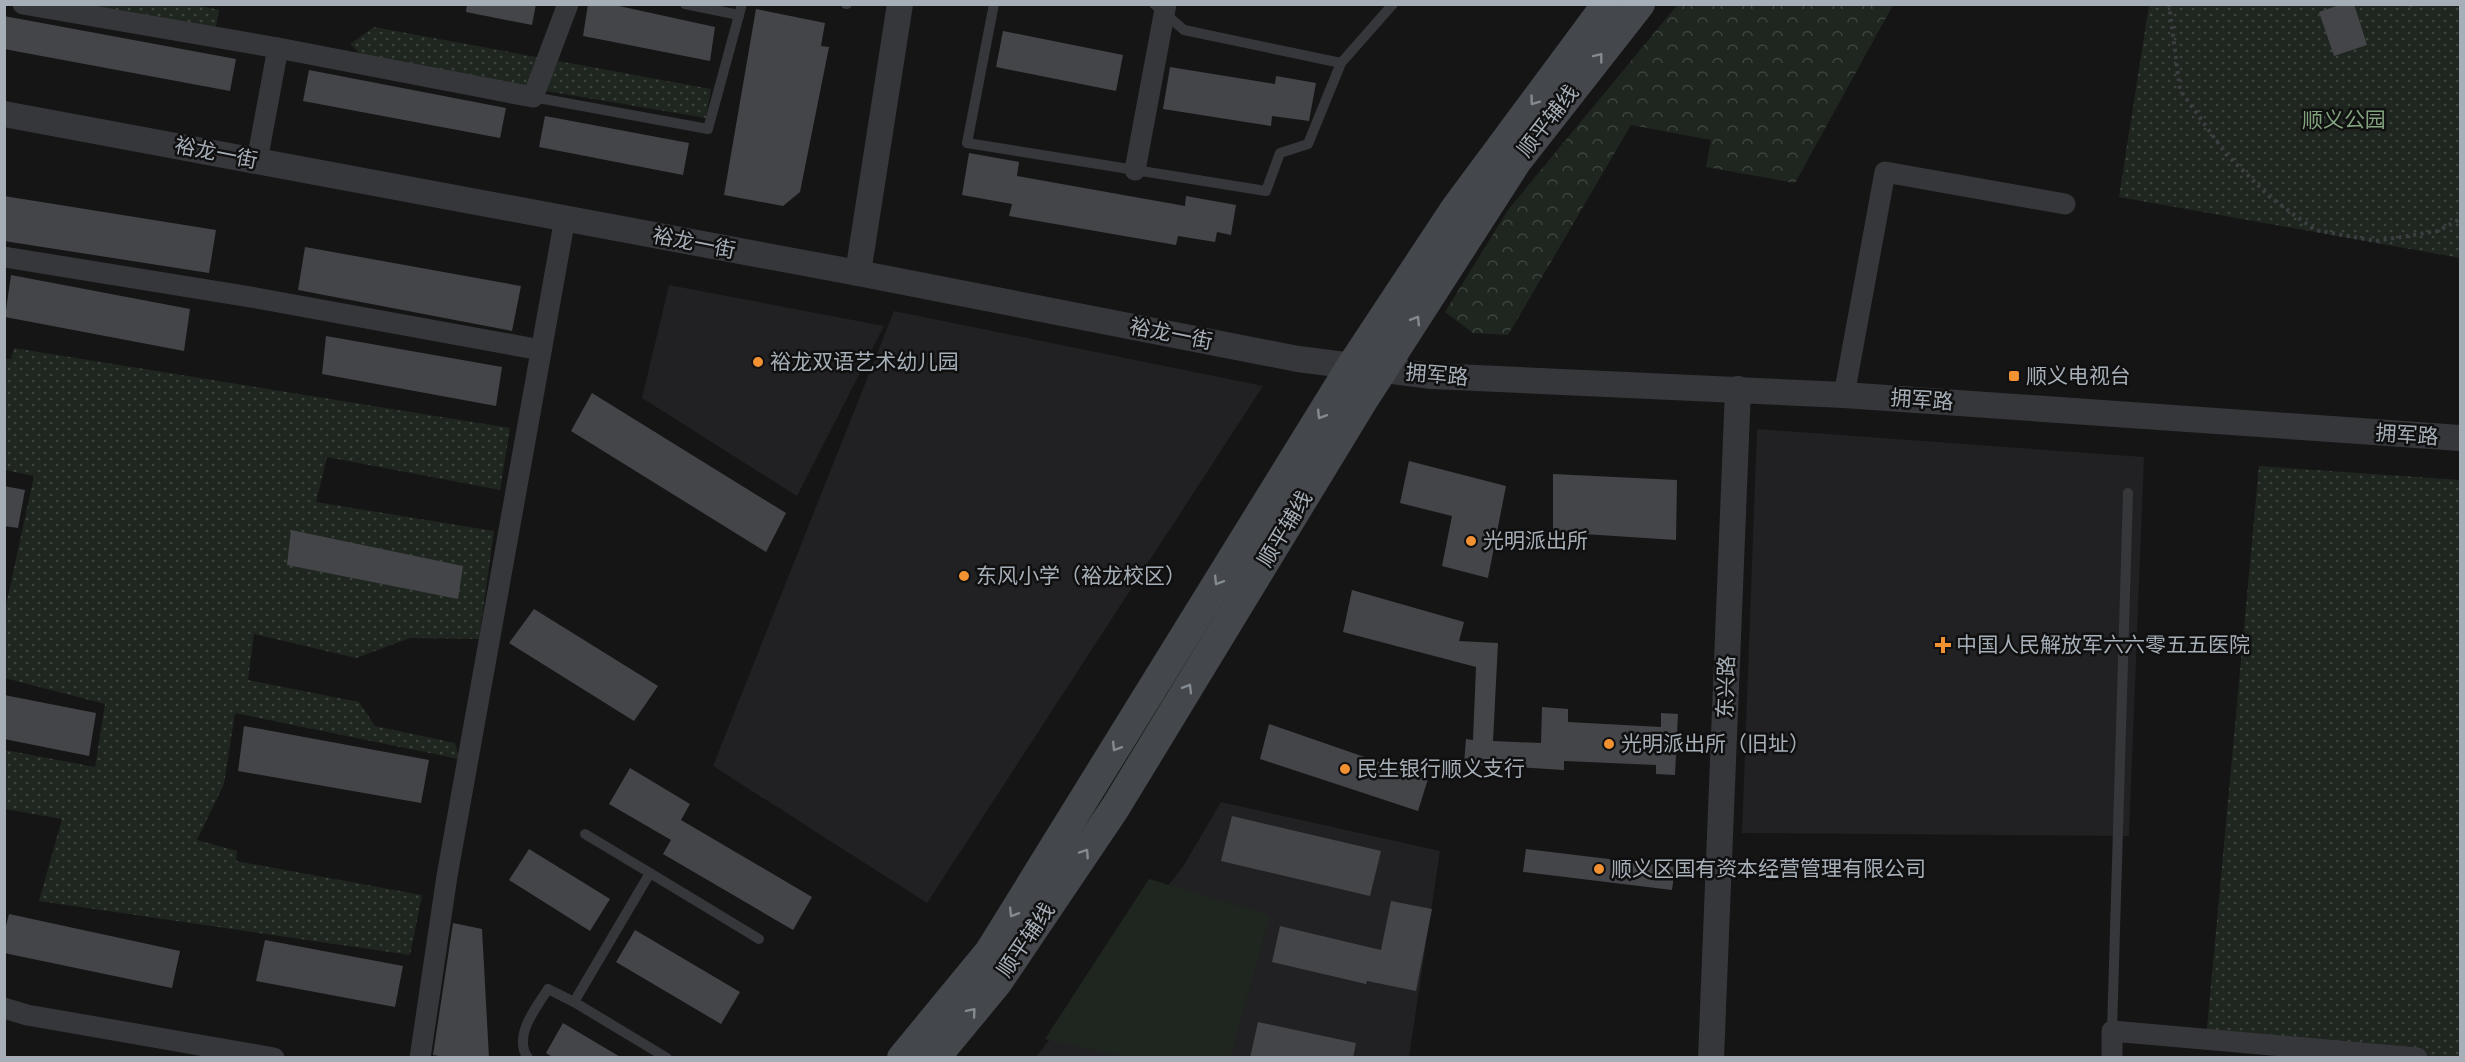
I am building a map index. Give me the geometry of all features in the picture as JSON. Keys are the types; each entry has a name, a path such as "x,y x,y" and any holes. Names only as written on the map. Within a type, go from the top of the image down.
{"main road":[{"name":"顺平辅线","path":"902,1058 990,951 1352,365 1455,209 1607,4"},
{"name":"顺平辅线","path":"935,1058 997,983 1115,808 1384,369 1517,161 1640,4"}],"street":[{"path":"23,4 278,48 532,98 568,4"},
{"path":"858,273 900,4"},
{"path":"1135,170 1161,7"},
{"path":"257,161 278,48"},
{"name":"裕龙一街","path":"4,114 858,273 1298,359 1384,369"},
{"path":"1844,395 1885,172 2065,204"},
{"path":"420,1058 447,876 565,218"},
{"path":"4,257 256,298 542,350"},
{"name":"拥军路","path":"1384,369 1432,376 1844,395 2460,438"},
{"name":"东兴路","path":"1711,1058 1738,389"},
{"path":"4,1008 27,1015 274,1058"},
{"path":"2112,1058 2112,1031 2417,1058"}],"lane":[{"path":"532,98 708,129 740,10 685,4"},
{"path":"994,4 967,143 1266,191 1281,153 1308,144 1341,63 1393,4"},
{"path":"1161,7 1184,30 1341,63"},
{"path":"2112,1031 2128,493"},
{"path":"585,834 759,939"},
{"path":"574,1002 650,873"},
{"path":"528,1058 524,1053 523,1031 548,989 667,1058"}],"path":[{"path":"2169,4 2180,90 2226,154 2270,197 2316,230 2376,241 2438,231 2460,219"},
{"path":"2410,4 2411,7 2417,4"}],"shaded area":[{"name":"裕龙双语艺术幼儿园","path":"669,285 884,326 797,496 642,398"},
{"name":"东风小学（裕龙校区）","path":"894,311 1263,386 927,903 713,766"},
{"name":"中国人民解放军六六零五五医院","path":"1757,429 2144,457 2129,836 1742,833"},
{"path":"1221,802 1440,851 1409,1057 1035,1058 1184,865"}],"green space":[{"path":"192,4 219,10 215,32 57,5"},
{"path":"1678,4 1893,5 1795,183 1706,167 1711,140 1631,125 1508,335 1473,333 1445,312 1508,210"},
{"name":"顺义公园","path":"2149,5 2460,5 2460,258 2119,197"},
{"path":"374,27 711,89 706,118 368,61 350,44"},
{"path":"14,348 510,428 500,490 327,457 316,502 494,531 479,639 410,638 356,658 254,634 248,680 359,702 375,726 455,743 459,759 235,713 224,784 197,840 237,851 236,861 422,895 410,955 39,901 62,819 5,809 5,750 95,767 105,704 5,678 5,610 34,476 5,470 4,359 11,359"},
{"path":"2259,466 2460,480 2460,1057 2417,1058 2206,1039"},
{"path":"1149,879 1270,915 1230,1057 1127,1057 1045,1039"}],"building":[{"path":"467,4 536,4 532,25 466,12"},
{"path":"588,4 610,4 715,27 710,61 583,36"},
{"path":"2342,4 2354,4 2367,45 2334,56 2319,12"},
{"path":"756,9 825,23 821,46 829,47 800,192 783,206 724,195"},
{"path":"4,16 236,59 230,91 4,49"},
{"path":"1003,31 1123,55 1116,91 996,67"},
{"path":"1170,67 1275,84 1276,76 1316,83 1309,121 1272,116 1271,126 1163,109"},
{"path":"309,70 506,108 500,138 303,101"},
{"path":"545,116 689,143 683,175 539,147"},
{"path":"969,153 1019,162 1017,176 1185,206 1186,196 1236,205 1231,235 1217,232 1215,242 1178,236 1176,245 1009,216 1012,204 962,195"},
{"path":"4,196 216,230 209,273 4,241"},
{"path":"305,247 521,286 512,331 298,290"},
{"path":"11,275 190,309 184,351 5,317"},
{"path":"326,336 502,367 496,406 322,374"},
{"path":"592,393 786,513 766,552 571,431"},
{"name":"光明派出所","path":"1409,461 1506,486 1488,578 1442,566 1452,516 1400,503"},
{"path":"1553,474 1677,480 1676,540 1553,532"},
{"path":"4,486 25,490 18,528 4,526"},
{"path":"291,530 463,566 458,599 287,565"},
{"path":"1352,590 1464,622 1459,641 1498,643 1493,741 1541,743 1542,707 1568,709 1568,722 1661,727 1661,713 1678,714 1675,775 1656,774 1656,765 1564,761 1564,770 1464,764 1466,739 1473,740 1476,667 1343,632"},
{"path":"534,609 658,686 634,721 509,643"},
{"path":"4,695 96,713 89,756 4,739"},
{"name":"民生银行顺义支行","path":"1269,724 1428,779 1418,811 1260,759"},
{"path":"244,726 429,760 421,803 238,771"},
{"path":"630,768 690,804 681,820 812,897 793,930 663,854 671,840 609,804"},
{"path":"1232,816 1381,851 1370,896 1221,861"},
{"path":"529,849 610,899 590,931 509,880"},
{"name":"顺义区国有资本经营管理有限公司","path":"1526,849 1675,867 1672,890 1523,872"},
{"path":"1391,901 1432,909 1416,991 1367,981 1366,984 1272,962 1280,926 1381,950"},
{"path":"9,914 180,951 172,988 4,953 4,934"},
{"path":"453,923 482,929 489,1058 451,1058 433,1055"},
{"path":"635,930 740,992 721,1024 616,962"},
{"path":"265,940 403,966 395,1007 256,981"},
{"path":"1258,1022 1356,1043 1353,1058 1250,1058"},
{"path":"563,1023 622,1058 554,1058 546,1053"}],"place":[{"name":"裕龙双语艺术幼儿园","path":"758,362"},
{"name":"顺义电视台","path":"2014,376"},
{"name":"光明派出所","path":"1471,541"},
{"name":"东风小学（裕龙校区）","path":"964,576"},
{"name":"中国人民解放军六六零五五医院","path":"1943,645"},
{"name":"光明派出所（旧址）","path":"1609,744"},
{"name":"民生银行顺义支行","path":"1345,769"},
{"name":"顺义区国有资本经营管理有限公司","path":"1599,869"}]}
